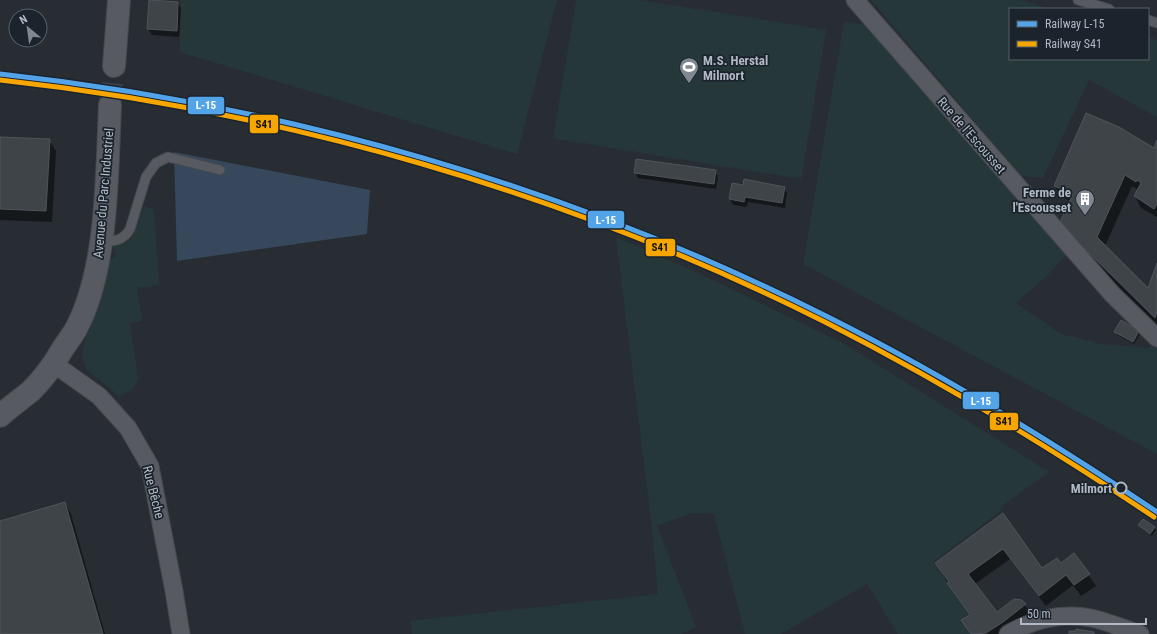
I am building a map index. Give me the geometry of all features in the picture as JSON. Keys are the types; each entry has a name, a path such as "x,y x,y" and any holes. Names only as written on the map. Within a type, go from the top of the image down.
{"street":[{"path":"114,66 119,0"},
{"name":"Rue de l'Escousset","path":"855,0 1113,295 1157,338"},
{"name":"Avenue du Parc Industriel","path":"0,416 31,390 54,364 77,326 88,299 101,240 107,178 110,106"},
{"name":"Rue Bêche","path":"54,364 98,396 128,428 150,466 173,584 180,634"},
{"path":"1008,634 1025,624 1061,615 1091,618 1140,634"}],"lane":[{"path":"1078,0 1106,8"},
{"path":"101,240 120,240 126,236 130,229 146,177 156,163 168,157 220,170"}],"shaded area":[{"path":"181,0 557,0 517,154 180,52"},
{"name":"M.S. Herstal Milmort","path":"576,0 640,0 826,30 801,179 553,138"},
{"path":"871,0 1021,0 1048,8 1009,8 1009,60 1149,60 1149,37 1157,40 1157,117 1089,80 1043,178 1021,176"},
{"path":"844,22 866,25 1067,254 1048,275 1016,303 1061,334 1101,344 1149,348 1154,342 1157,345 1157,454 803,264"},
{"path":"144,206 154,209 159,285 137,288 142,321 130,323 138,379 131,390 119,396 87,370 82,355 84,342 99,305 111,259 115,258 114,246 129,241 134,233"},
{"path":"616,237 696,272 843,343 1049,472 1002,506 1001,511 933,562 970,615 961,620 970,634 898,634 867,584 781,634 745,634 714,514 692,513 657,526 696,627 682,634 412,634 410,621 658,594 652,528"}],"water":[{"path":"174,152 370,190 367,234 177,261"}],"building":[{"path":"149,0 178,2 177,31 147,29"},
{"name":"Ferme de l'Escousset","path":"1086,113 1119,127 1154,148 1157,140 1157,204 1154,209 1134,196 1141,183 1137,180 1136,182 1125,175 1097,237 1148,288 1157,263 1157,312 1155,318 1079,243 1060,222 1073,194 1054,186"},
{"path":"0,137 50,139 46,211 0,209"},
{"path":"636,159 716,170 714,184 634,173"},
{"path":"744,179 785,187 782,203 745,197 744,202 729,199 732,183 743,185"},
{"path":"1121,320 1139,331 1133,342 1114,332"},
{"path":"65,502 103,634 0,634 0,521"},
{"path":"1003,513 1042,568 1057,558 1061,563 1074,553 1090,574 1074,585 1066,575 1039,596 1003,549 968,574 997,612 1014,599 1022,600 1026,604 986,633 970,633 961,620 970,615 947,583 949,582 935,563"},
{"path":"1143,519 1155,527 1150,534 1138,525"},
{"path":"1076,629 1094,632 1094,634 1069,634 1069,631 1076,631"}],"tunnel":[{"path":"110,105 114,66"}],"rail line":[{"name":"L-15","path":"0,74 107,88 214,107 320,130 424,158 528,191 630,229 730,271 871,339 996,409 1157,512"},
{"name":"S41","path":"0,80 107,94 213,113 319,136 423,164 527,197 628,234 728,276 868,344 951,390 1033,439 1154,517"}],"place":[{"name":"M.S. Herstal Milmort","path":"689,84"},
{"name":"Ferme de l'Escousset","path":"1085,216"},
{"name":"Milmort","path":"1121,488"}]}
